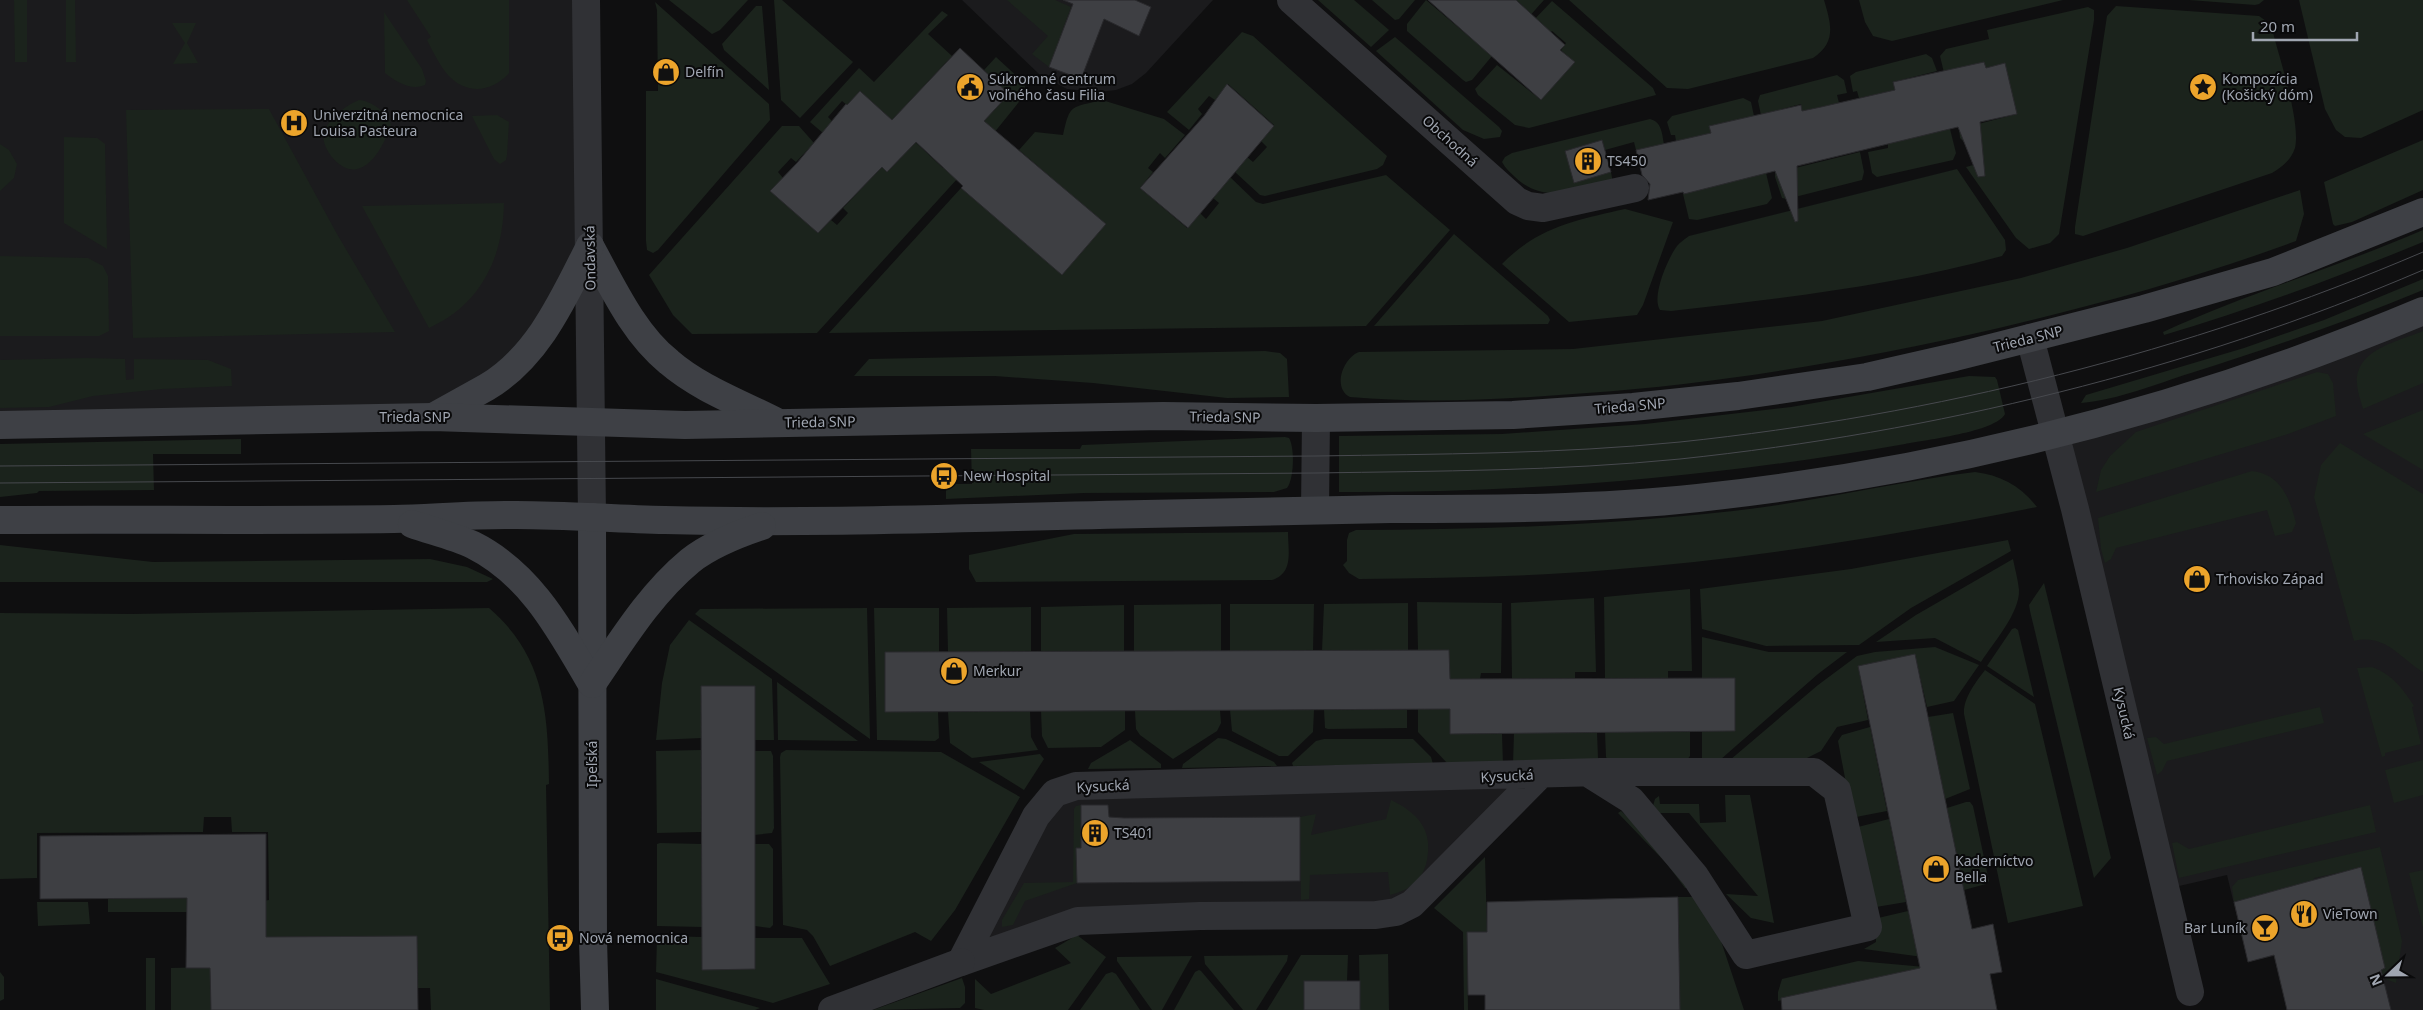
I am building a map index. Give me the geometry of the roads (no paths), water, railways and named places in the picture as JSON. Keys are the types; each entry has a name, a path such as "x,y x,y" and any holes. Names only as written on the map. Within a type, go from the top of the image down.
{"street":[{"name":"Ondavská","path":"586,0 592,517"},
{"name":"Obchodná","path":"1291,0 1517,201 1528,206 1543,208 1636,188"},
{"name":"Trieda SNP","path":"0,425 433,417 685,425 1162,416 1316,418 1513,414 1633,407 1738,396 1867,377 2030,338 2273,272 2423,212"},
{"path":"433,417 487,387 527,353 556,312 590,246"},
{"path":"590,246 632,319 650,344 664,358 687,376 779,423"},
{"path":"0,520 399,519 500,514 780,521 1315,510 1518,509 1627,504 1697,498 1887,470 2055,436 2140,413 2345,344 2423,311"},
{"name":"Kysucká","path":"2030,338 2075,509 2190,992"},
{"path":"1315,510 1316,418"},
{"name":"Ipeľská","path":"592,517 595,1010"},
{"path":"399,519 472,545 510,569 546,608 592,684 640,615 691,560 731,538 780,521"},
{"path":"1541,774 1588,773 1814,772 1837,790 1868,928 1746,955 1695,876 1631,800 1588,773"},
{"name":"Kysucká","path":"961,962 1036,816 1055,793 1076,786 1541,774"},
{"name":"Kysucká","path":"832,1010 1078,921 1200,916 1376,915 1396,912 1412,904 1541,774"}],"tram line":[{"path":"0,466 1316,456 1452,454 1635,446 1775,430 1870,415 1965,397 2059,375 2243,320 2334,288 2423,252"},
{"path":"0,483 1316,473 1452,471 1635,463 1776,447 1871,432 1965,414 2059,392 2152,367 2244,338 2334,306 2423,270"}],"place":[{"name":"Delfín","path":"666,72"},
{"name":"Súkromné centrum voľného času Filia","path":"970,87"},
{"name":"Kompozícia (Košický dóm)","path":"2203,87"},
{"name":"Univerzitná nemocnica Louisa Pasteura","path":"294,123"},
{"name":"TS450","path":"1588,161"},
{"name":"New Hospital","path":"944,476"},
{"name":"Trhovisko Západ","path":"2197,579"},
{"name":"Merkur","path":"954,671"},
{"name":"TS401","path":"1095,833"},
{"name":"Kaderníctvo Bella","path":"1936,869"},
{"name":"VieTown","path":"2304,914"},
{"name":"Bar Luník","path":"2265,928"},
{"name":"Nová nemocnica","path":"560,938"}]}
